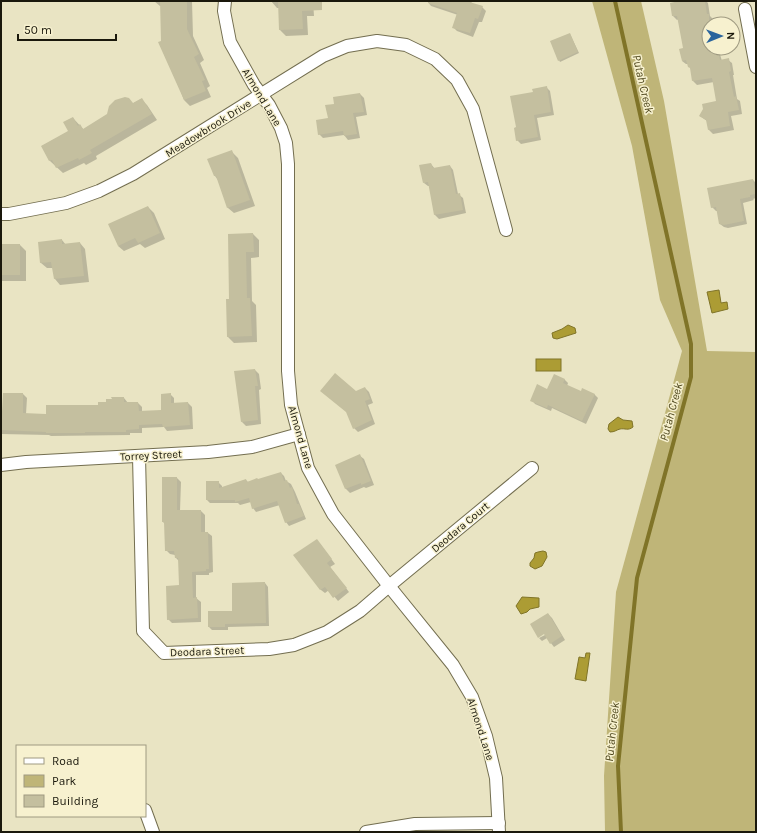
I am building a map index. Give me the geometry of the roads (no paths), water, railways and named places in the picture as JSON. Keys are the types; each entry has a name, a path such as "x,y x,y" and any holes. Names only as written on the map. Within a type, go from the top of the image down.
{"street":[{"name":"Almond Lane","path":"225,1 224,11 230,42 254,85 262,95 281,128 286,143 288,164 288,371 291,405 308,468 334,514 389,586 453,665 472,697 486,736 496,778 499,828"},
{"path":"745,9 756,67"},
{"name":"Meadowbrook Drive","path":"1,214 9,214 66,203 99,191 133,174 323,56 348,46 377,41 406,45 435,59 457,80 473,110 506,230"},
{"name":"Torrey Street","path":"1,466 26,462 139,456 252,447 299,434"},
{"name":"Deodara Street","path":"139,456 143,631 164,653 269,649 294,644 327,632 360,612 389,586"},
{"name":"Deodara Court","path":"389,586 532,468"},
{"path":"146,813 153,832"},
{"path":"366,832 415,824 499,828"}],"waterway":[{"name":"Putah Creek","path":"615,1 691,344 691,377 637,578 618,766 621,832"}]}
